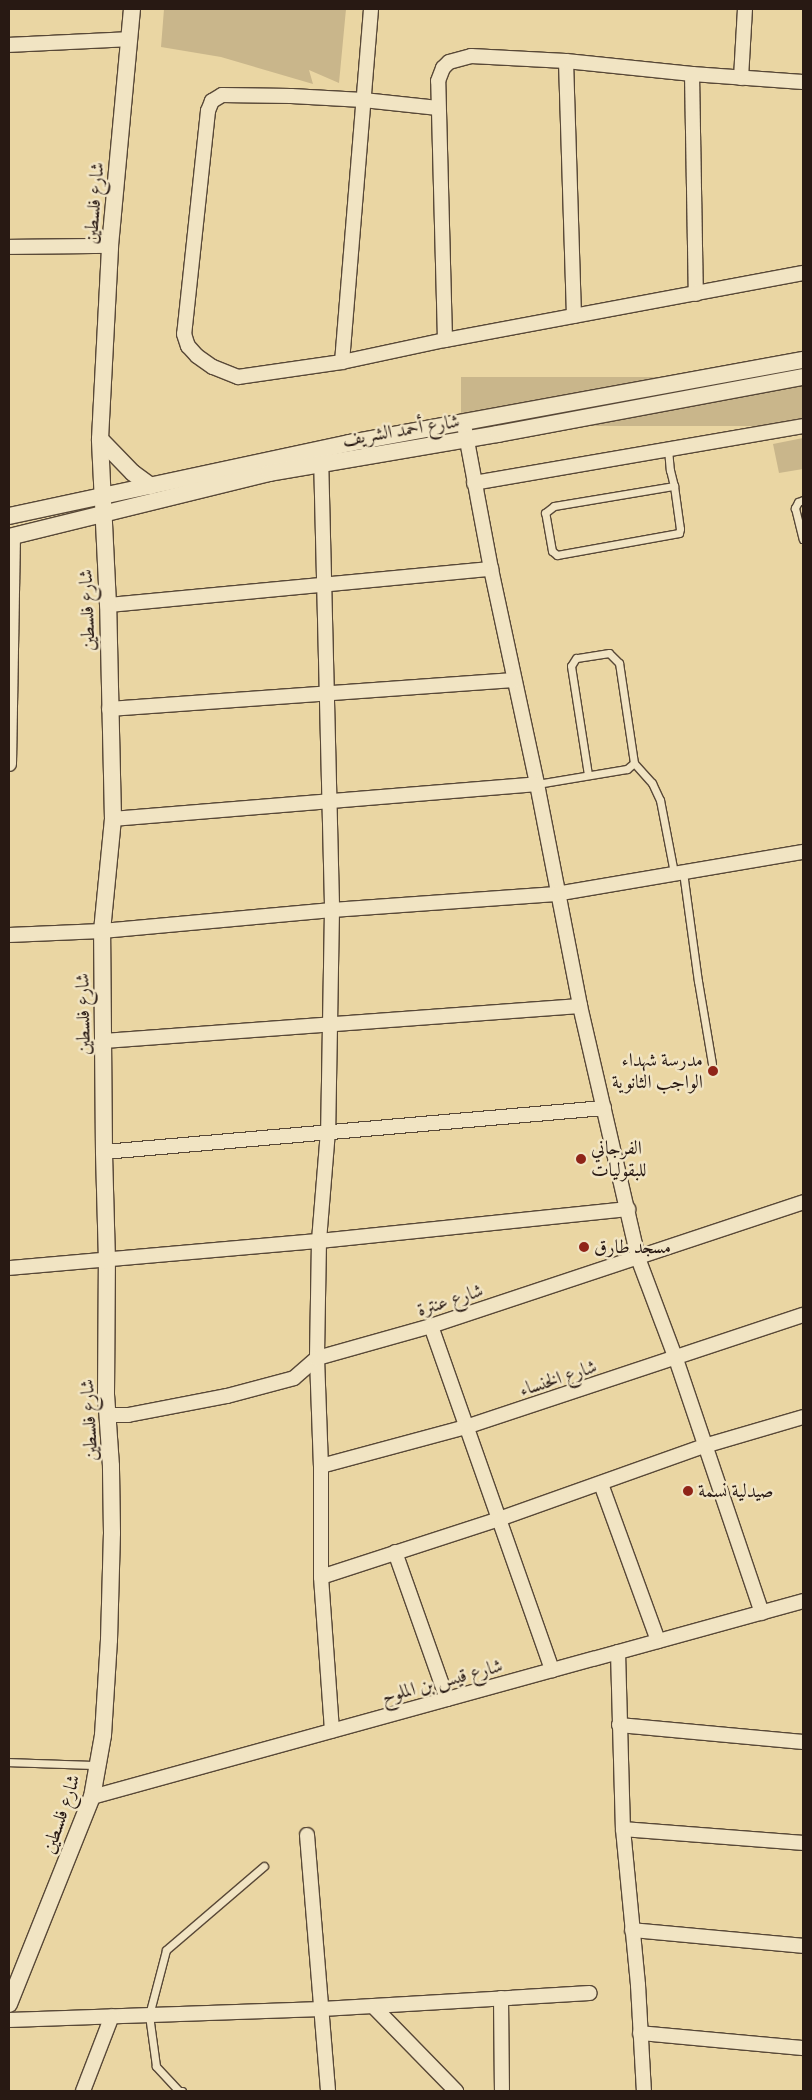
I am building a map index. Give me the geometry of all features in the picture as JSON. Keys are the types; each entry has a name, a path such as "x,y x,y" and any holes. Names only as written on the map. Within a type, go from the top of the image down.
{"street":[{"name":"شارع فلسطين","path":"11,1994 92,1797 102,1735 111,1579 111,1466 107,1415 108,1261 104,1152 102,931 113,820 108,605 100,439 110,246 132,9"},
{"path":"342,362 371,9"},
{"path":"741,78 745,9"},
{"path":"9,45 130,39"},
{"path":"445,340 438,81 443,68 456,58 471,56 566,61 692,74 803,82"},
{"path":"566,61 574,316"},
{"path":"692,74 696,294"},
{"path":"438,108 363,100 291,96 222,95 212,101 208,112 184,334 188,346 197,356 212,367 238,377 342,362 445,340 803,273"},
{"path":"9,247 110,246"},
{"name":"شارع أحمد الشريف","path":"10,513 321,456 464,422 803,360"},
{"name":"شارع أحمد الشريف","path":"11,537 268,474 321,456 467,439 803,377"},
{"path":"464,422 491,569 537,784 556,894 638,1258 676,1359 762,1613"},
{"path":"474,483 803,426"},
{"path":"100,439 133,473 151,486"},
{"path":"321,456 322,587 328,693 332,910 328,1131 318,1241 317,1358 322,1466 321,1577 332,1731"},
{"path":"9,764 11,537"},
{"path":"108,605 322,587 491,569"},
{"path":"109,708 514,680"},
{"path":"113,820 537,784"},
{"path":"9,935 102,931 332,910 556,894 803,852"},
{"path":"104,1040 580,1006"},
{"path":"104,1152 604,1108"},
{"name":"شارع عنترة","path":"107,1415 128,1415 227,1396 286,1381 300,1374 304,1367 317,1358 431,1326 803,1202"},
{"path":"9,1268 108,1261 318,1241 628,1209"},
{"name":"شارع الخنساء","path":"322,1466 466,1427 676,1359 803,1315"},
{"path":"431,1326 552,1670"},
{"path":"321,1577 499,1519 704,1446 803,1417"},
{"path":"601,1484 658,1641"},
{"path":"395,1552 447,1699"},
{"name":"شارع قيس بن الملوح","path":"92,1797 803,1601"},
{"path":"618,1652 623,1829 644,2091"},
{"path":"619,1725 803,1742"},
{"path":"623,1829 803,1843"},
{"path":"307,1835 328,2091"},
{"path":"632,1930 803,1946"},
{"path":"9,2020 322,2009 590,1993"},
{"path":"500,1998 502,2091"},
{"path":"372,2006 456,2091"},
{"path":"83,2091 112,2016"},
{"path":"640,2033 803,2048"}],"lane":[{"path":"668,448 674,486 679,532 558,555 552,551 546,513 554,506 674,486"},
{"path":"803,500 798,502 795,508 803,539"},
{"path":"588,774 571,666 576,658 610,653 620,663 634,763 652,783 660,800 679,873 712,1064"},
{"path":"537,784 627,769 634,763"},
{"path":"9,1762 97,1765"},
{"path":"182,2091 179,2091 156,2066 149,2015 166,1950 264,1866"}],"shaded area":[{"path":"164,9 346,9 339,83 309,70 313,84 221,57 161,47"},
{"path":"461,377 803,377 803,426 461,426"},
{"path":"803,438 803,469 779,473 773,444"}],"place":[{"name":"مدرسة شهداء الواجب الثانوية","path":"713,1071"},
{"name":"الفرجاني للبقوليات","path":"581,1159"},
{"name":"مسجد طارق","path":"584,1247"},
{"name":"صيدلية نسمة","path":"688,1491"}]}
